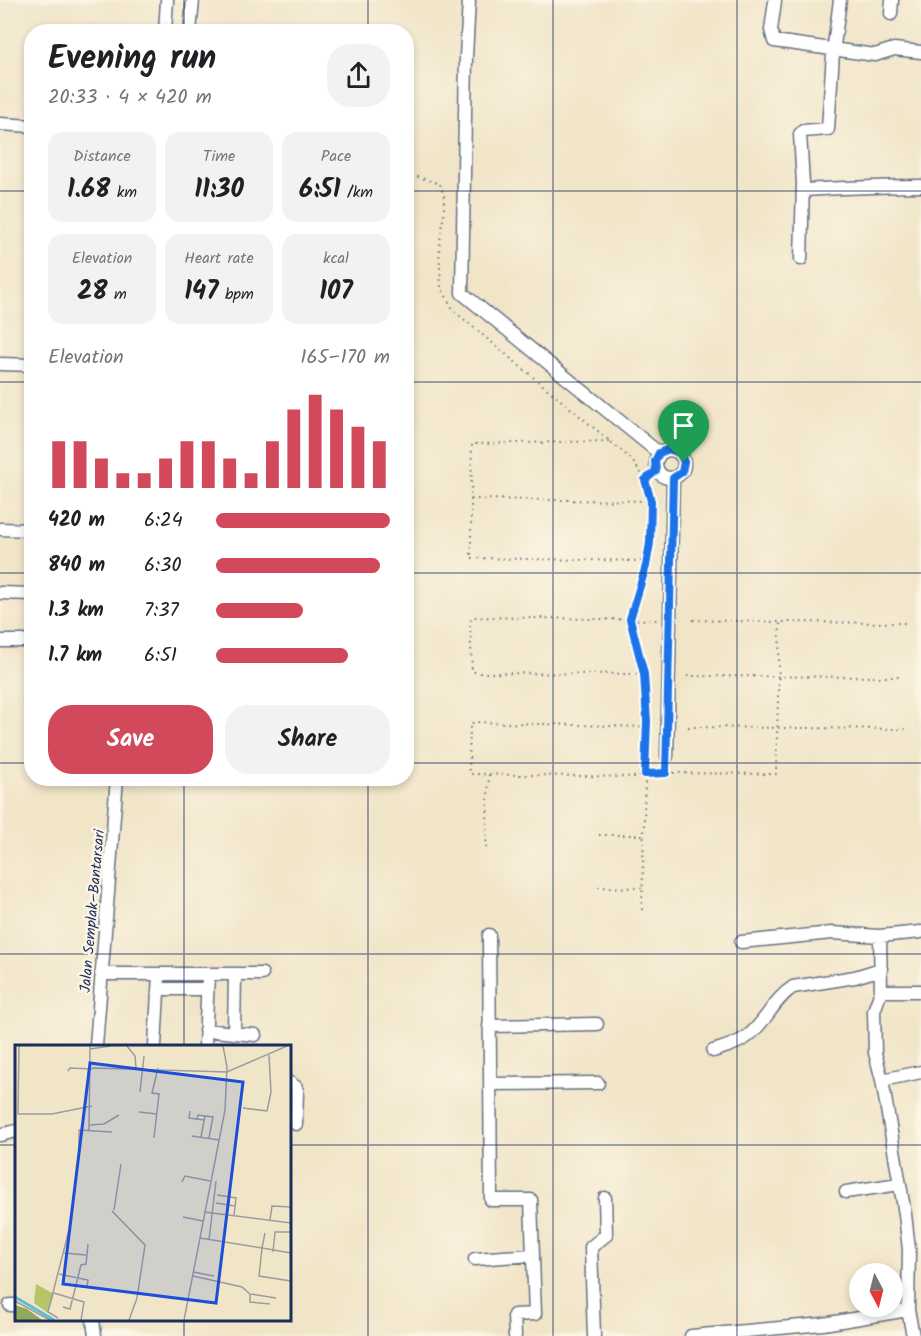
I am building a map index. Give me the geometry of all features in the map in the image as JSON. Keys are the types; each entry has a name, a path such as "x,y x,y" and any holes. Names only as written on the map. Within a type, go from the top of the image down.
{"street":[{"path":"166,24 167,0"},
{"path":"191,24 194,0"},
{"path":"469,0 462,293 659,453"},
{"path":"801,259 803,190 800,134 803,131 828,129 840,0"},
{"path":"891,14 892,0"},
{"path":"775,1 771,30 774,41 875,56 894,49 921,52"},
{"path":"0,124 24,126"},
{"path":"803,190 881,185 921,186"},
{"path":"0,364 24,365"},
{"path":"669,449 680,453 684,462 682,472 673,478 664,478 656,471 655,461 659,453 669,449"},
{"path":"667,756 673,478"},
{"path":"0,529 24,530"},
{"path":"0,593 24,594"},
{"path":"0,640 24,641"},
{"name":"Jalan Semplak–Bantarsari","path":"96,1045 116,786"},
{"path":"741,942 832,933 880,936 921,932"},
{"path":"489,935 491,1200 531,1200 535,1314 514,1315 515,1336"},
{"path":"880,936 881,991 874,1011 875,1053 882,1080 905,1214 913,1303 913,1336"},
{"path":"713,1051 740,1042 747,1037 785,992 793,987 855,977 881,969"},
{"path":"101,974 262,974"},
{"path":"155,1045 159,974"},
{"path":"205,1045 208,975"},
{"path":"234,1032 235,975"},
{"path":"159,989 207,988"},
{"path":"881,991 921,990"},
{"path":"489,1026 597,1024"},
{"path":"206,1030 255,1035"},
{"path":"882,1080 921,1072"},
{"path":"490,1084 598,1083"},
{"path":"291,1084 297,1091 296,1124"},
{"path":"0,1135 15,1131"},
{"path":"846,1192 899,1184"},
{"path":"594,1336 591,1247 606,1235 605,1198"},
{"path":"475,1258 533,1256"},
{"path":"691,1336 823,1324 913,1303"},
{"path":"93,1321 95,1336"}],"path":[{"path":"414,176 440,184"},
{"path":"610,441 472,444 471,558 647,561"},
{"path":"642,910 647,727 644,674 630,619 650,543 651,501 645,480 656,471"},
{"path":"471,499 651,501"},
{"path":"644,674 477,673 472,671 470,622 473,617 670,620"},
{"path":"693,620 906,623"},
{"path":"647,727 474,722 470,725 469,771 471,774 636,777 666,773 776,774 780,622"},
{"path":"687,676 901,677"},
{"path":"688,727 904,729"},
{"path":"666,773 667,756"},
{"path":"486,848 489,774"},
{"path":"599,835 643,835"},
{"path":"598,887 642,888"}],"route":[{"path":"669,449 680,453 684,462 682,472 673,478 666,773 645,774 647,721 644,674 630,619 646,566 650,543 651,501 645,480 656,471 655,461 659,453 669,449"}]}
